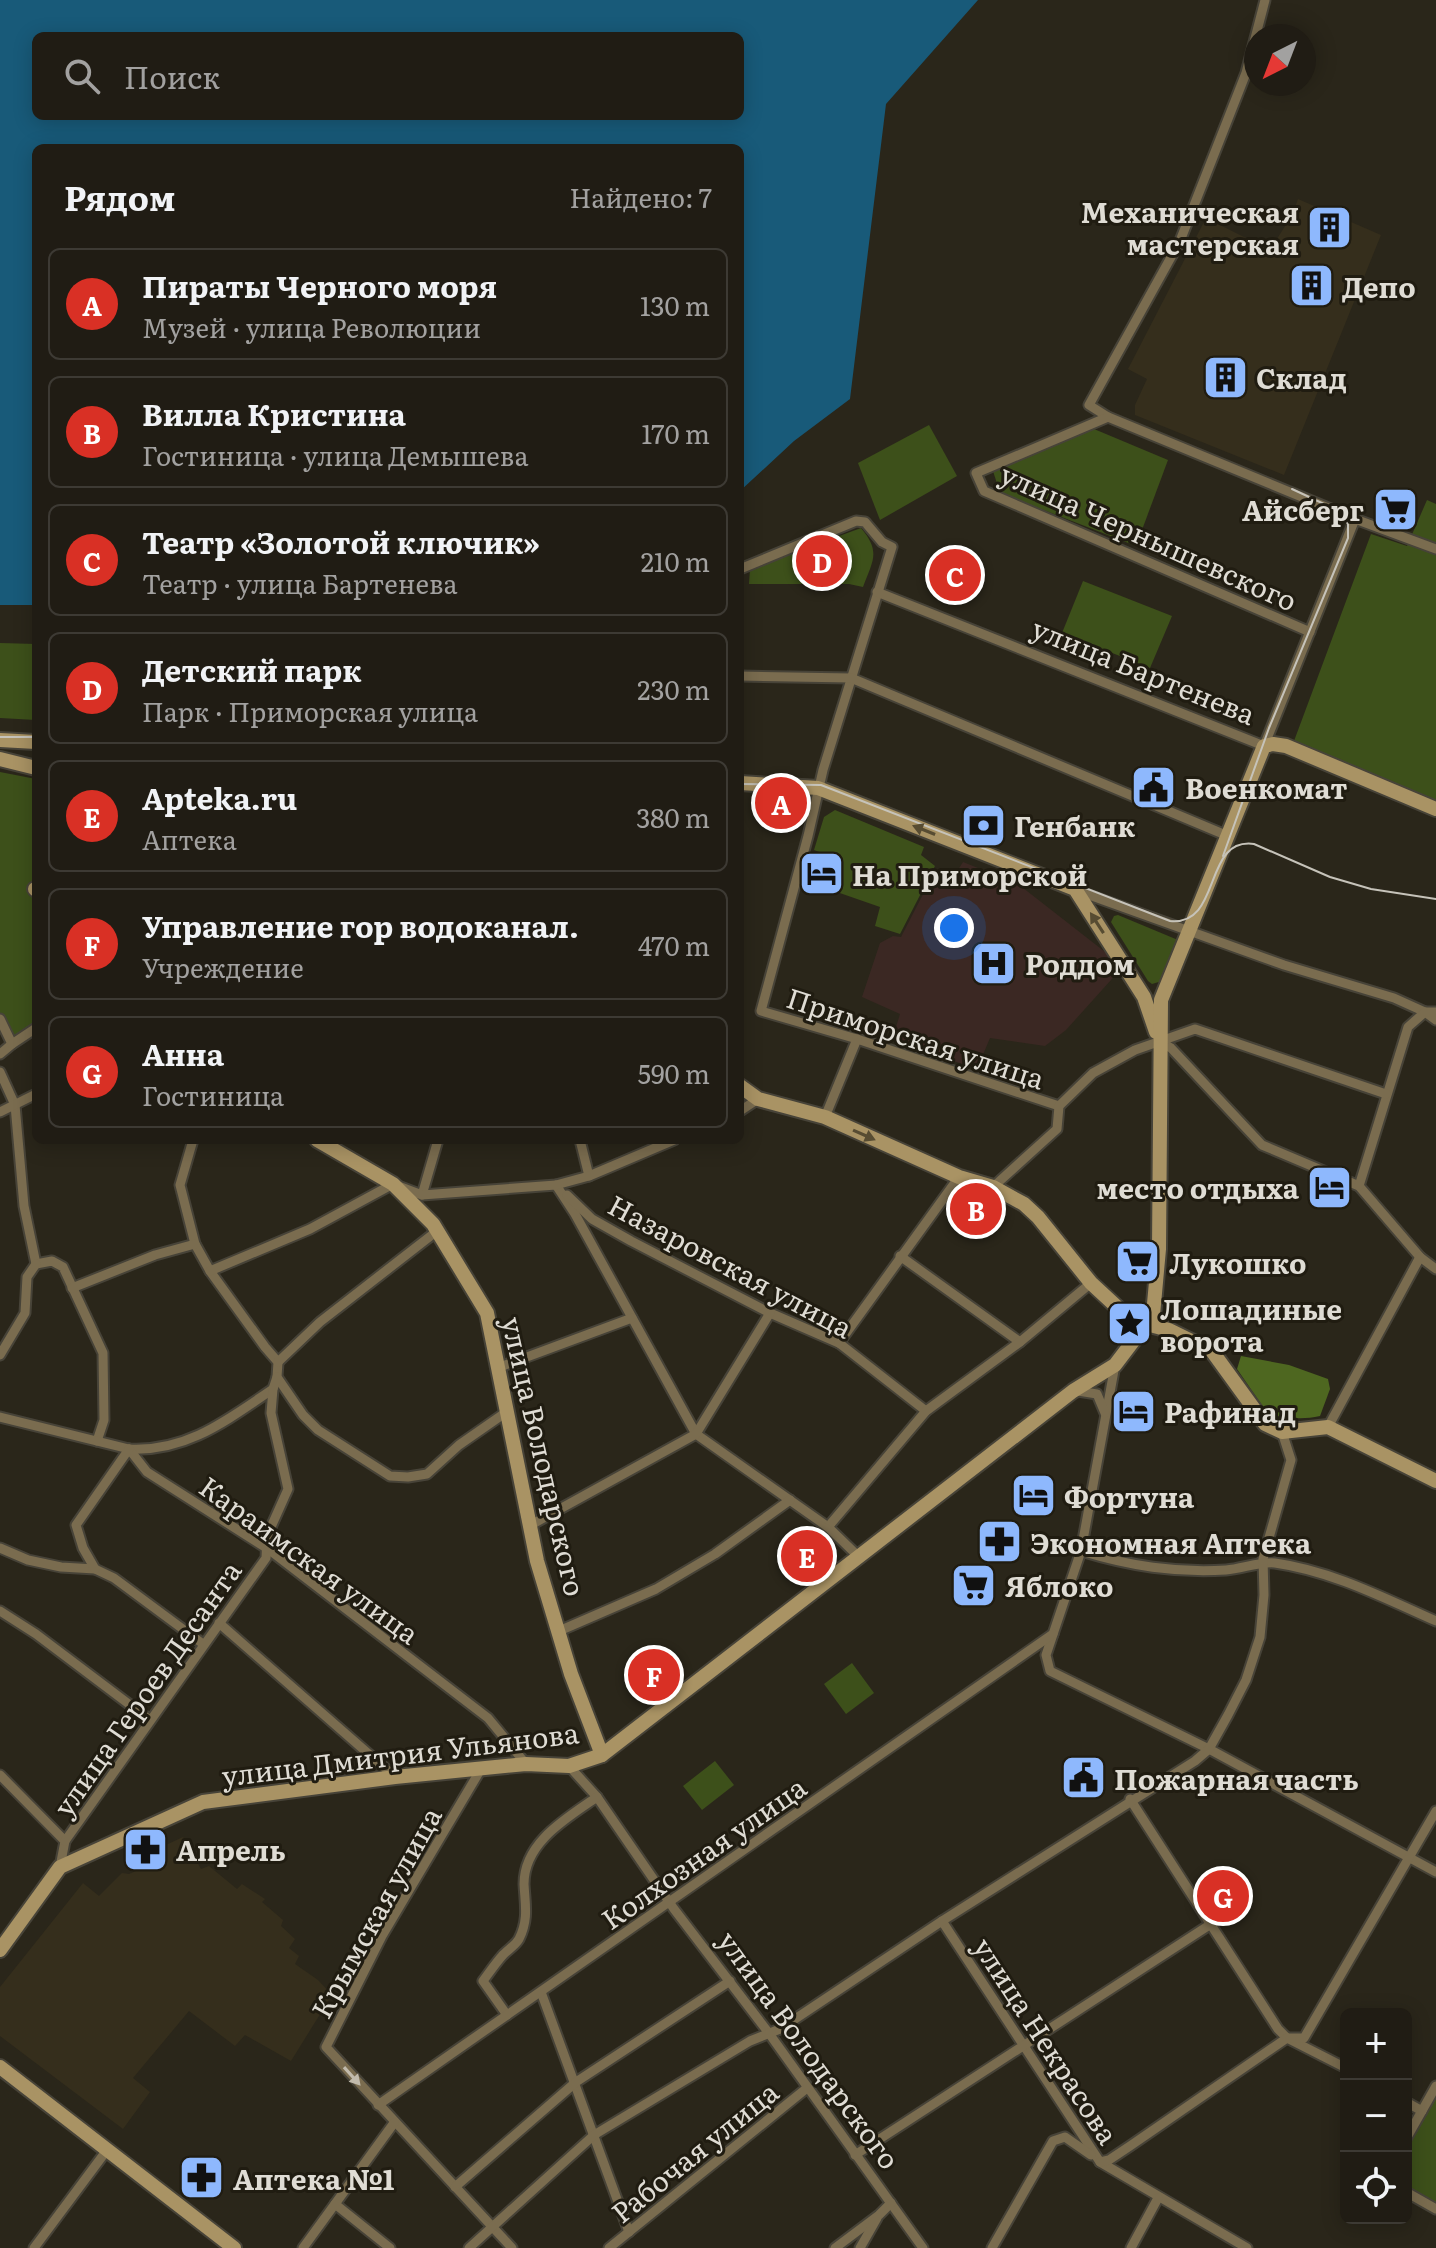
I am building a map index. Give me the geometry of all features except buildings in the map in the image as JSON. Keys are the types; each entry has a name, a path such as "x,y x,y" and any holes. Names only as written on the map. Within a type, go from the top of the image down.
{"street":[{"path":"1265,0 1246,73 1180,241 1089,405 1108,417 1355,519 1431,547"},
{"name":"улица Чернышевского","path":"1108,417 976,473 984,491 1310,632"},
{"path":"1148,1324 1153,1315 1159,1249 1161,1000 1355,519"},
{"name":"Приморская улица","path":"744,567 856,521 865,522 882,542 892,547 818,788 761,1011 857,1039 1059,1106"},
{"name":"улица Бартенева","path":"877,592 1264,746 1286,746 1436,809"},
{"path":"744,676 851,678 1228,836"},
{"path":"0,740 32,742"},
{"path":"0,759 32,767"},
{"path":"744,783 818,788 1189,932 1394,998 1431,1012 1436,1020"},
{"path":"1075,889 1144,997 1159,1041 1171,1048 1262,1145 1359,1186 1420,1257 1436,1269"},
{"path":"1144,997 1161,1000"},
{"path":"1359,1186 1408,1027 1431,1012"},
{"path":"0,1019 12,1044"},
{"path":"993,1187 1057,1129 1059,1106 1093,1073 1135,1050 1195,1029 1386,1094"},
{"path":"0,1054 32,1031"},
{"path":"825,1117 857,1039"},
{"path":"0,1072 15,1105 24,1206 36,1264"},
{"path":"744,1089 758,1099 825,1117 959,1177 993,1187 1024,1204 1091,1283 1131,1320 1169,1330 1212,1351 1265,1424 1282,1432 1328,1427 1436,1481"},
{"path":"0,1112 32,1096"},
{"path":"744,1108 758,1099"},
{"path":"192,1144 180,1185 195,1244 210,1271 278,1362 320,1322 437,1231"},
{"name":"улица Володарского","path":"324,1144 393,1184 437,1231 487,1313 529,1526 588,1723 602,1755"},
{"path":"422,1195 437,1144"},
{"path":"581,1144 589,1176"},
{"path":"210,1271 310,1229 393,1184 422,1195 556,1185 589,1176 665,1144"},
{"path":"839,1343 959,1177"},
{"path":"556,1185 696,1434 828,1527 858,1556"},
{"name":"Назаровская улица","path":"556,1185 592,1219 770,1313 839,1343 926,1411"},
{"path":"72,1288 155,1255 195,1244"},
{"path":"900,1256 1020,1342"},
{"path":"1328,1427 1420,1257"},
{"path":"0,1355 25,1313 27,1277 36,1264 52,1261 63,1267 104,1359 104,1420 97,1441"},
{"path":"828,1527 926,1411 1020,1342 1091,1283"},
{"path":"529,1526 696,1434 770,1313"},
{"path":"497,1368 632,1318"},
{"name":"улица Дмитрия Ульянова","path":"0,1950 60,1867 203,1802 526,1764 569,1766 602,1755 1073,1391 1115,1365 1148,1324"},
{"name":"улица Героев Десанта","path":"65,1841 266,1558 267,1536 288,1489 271,1413 278,1362"},
{"path":"1115,1365 1081,1551 1046,1655 1050,1671 1209,1749 1436,1872"},
{"path":"277,1377 303,1415 318,1430 390,1476 427,1474 459,1445 505,1413"},
{"path":"0,1417 129,1449 151,1450 183,1443 203,1434 273,1389"},
{"path":"1073,1391 1097,1394 1106,1417"},
{"path":"469,2248 594,2135 768,2032 780,2029 1209,1749 1246,1680 1260,1637 1263,1564 1291,1460 1282,1432"},
{"path":"95,1569 83,1548 76,1525 129,1449"},
{"name":"Караимская улица","path":"129,1449 147,1472 268,1549 488,1718 526,1764"},
{"path":"559,1631 656,1589 715,1554 790,1500"},
{"path":"0,1548 28,1560 61,1567 95,1569 114,1578 203,1644"},
{"path":"1081,1551 1127,1564 1187,1571 1226,1570 1271,1562 1346,1581 1436,1621"},
{"path":"0,1611 36,1634 150,1720"},
{"name":"Крымская улица","path":"219,1623 395,1777"},
{"name":"Колхозная улица","path":"378,2105 1053,1634"},
{"name":"улица Володарского","path":"569,1766 597,1797 923,2248"},
{"name":"Крымская улица","path":"481,1769 382,1936 326,2047 512,2248"},
{"path":"0,1775 65,1841 60,1867"},
{"path":"507,2015 483,1981 501,1957 518,1942 527,1916 524,1885 529,1859 541,1840 597,1797"},
{"path":"1130,1799 1278,2029 1287,2038 1340,2065"},
{"path":"992,2248 1053,2141 1065,2137 1100,2162 1109,2160 1287,2038 1304,2038 1436,1811"},
{"name":"улица Некрасова","path":"942,1921 1100,2162 1247,2248"},
{"path":"855,2155 1211,1924"},
{"path":"455,2187 576,2082 730,1981"},
{"path":"541,1992 629,2232"},
{"path":"0,2067 234,2248"},
{"path":"1412,2128 1436,2086"},
{"name":"Рабочая улица","path":"609,2248 807,2088"},
{"path":"1412,2105 1422,2111"},
{"path":"303,2248 394,2123"},
{"path":"34,2248 107,2150"},
{"path":"1412,2195 1436,2209"},
{"path":"1131,2248 1158,2198"},
{"path":"835,2248 891,2203"},
{"path":"335,2204 390,2248"},
{"path":"860,2248 879,2215"}],"shaded area":[{"path":"1298,199 1381,235 1284,475 1135,415 1135,405 1147,379 1128,369 1206,218 1270,250 1292,215"},
{"name":"Роддом","path":"963,862 1018,884 1109,955 1120,970 1066,1030 1045,1046 990,1038 977,1069 892,1040 900,1014 862,997 880,943 893,936 901,937 936,869 956,873"},
{"path":"183,1837 201,1869 209,1866 237,1889 242,1884 265,1899 262,1902 283,1920 281,1926 295,1939 289,1948 299,1956 295,1964 318,1980 332,1995 291,2061 245,2035 235,2046 189,2011 133,2078 150,2092 123,2129 0,2036 0,1987 83,1883 99,1896 122,1873 129,1874 159,1861 155,1850"}],"green space":[{"path":"929,425 957,476 880,520 858,463"},
{"path":"1094,429 1168,460 1136,546 1000,493 993,471"},
{"path":"1427,500 1436,504 1436,801 1294,741 1371,534 1407,546"},
{"path":"861,528 873,550 872,563 863,587 849,584 749,584 750,569"},
{"path":"1083,581 1172,616 1150,668 1062,633"},
{"path":"0,643 32,644 32,720 0,718"},
{"path":"0,772 32,778 32,1029 15,1041 0,1021"},
{"path":"835,810 924,847 921,855 935,866 900,934 875,926 880,907 834,891 841,868 835,858 814,850 824,817"},
{"path":"1118,915 1178,940 1162,981 1152,984 1148,981 1111,922"},
{"path":"1241,1356 1289,1365 1328,1379 1330,1389 1320,1416 1294,1418 1268,1414 1237,1369"},
{"path":"852,1663 874,1693 846,1714 824,1684"},
{"path":"715,1761 734,1785 702,1810 683,1786"},
{"path":"1436,2094 1436,2206 1412,2192 1412,2137"}],"water":[{"path":"0,0 978,0 886,104 850,399 794,441 744,487 744,144 32,144 32,605 0,605"}],"tram line":[{"path":"1223,856 1269,728 1348,538 1348,524 1339,511 1292,489"},
{"path":"0,737 32,737"},
{"path":"744,784 821,785 1170,921 1187,919 1198,910 1226,854 1238,846 1254,844 1330,877 1371,889 1436,899"}],"place":[{"name":"Механическая мастерская","path":"1330,227"},
{"name":"Депо","path":"1311,286"},
{"name":"Склад","path":"1225,377"},
{"name":"Айсберг","path":"1395,509"},
{"name":"Детский парк","path":"822,561"},
{"name":"Театр «Золотой ключик»","path":"955,575"},
{"name":"Военкомат","path":"1154,787"},
{"name":"Пираты Черного моря","path":"781,803"},
{"name":"Генбанк","path":"983,825"},
{"name":"На Приморской","path":"821,874"},
{"name":"Роддом","path":"994,963"},
{"name":"место отдыха","path":"1330,1187"},
{"name":"Вилла Кристина","path":"976,1209"},
{"name":"Лукошко","path":"1138,1262"},
{"name":"Лошадиные ворота","path":"1129,1324"},
{"name":"Рафинад","path":"1133,1411"},
{"name":"Фортуна","path":"1033,1496"},
{"name":"Экономная Аптека","path":"999,1542"},
{"name":"Apteka.ru","path":"807,1556"},
{"name":"Яблоко","path":"974,1585"},
{"name":"Управление гор водоканал.","path":"654,1675"},
{"name":"Пожарная часть","path":"1083,1778"},
{"name":"Апрель","path":"145,1849"},
{"name":"Анна","path":"1223,1896"},
{"name":"Аптека №1","path":"202,2178"}]}
